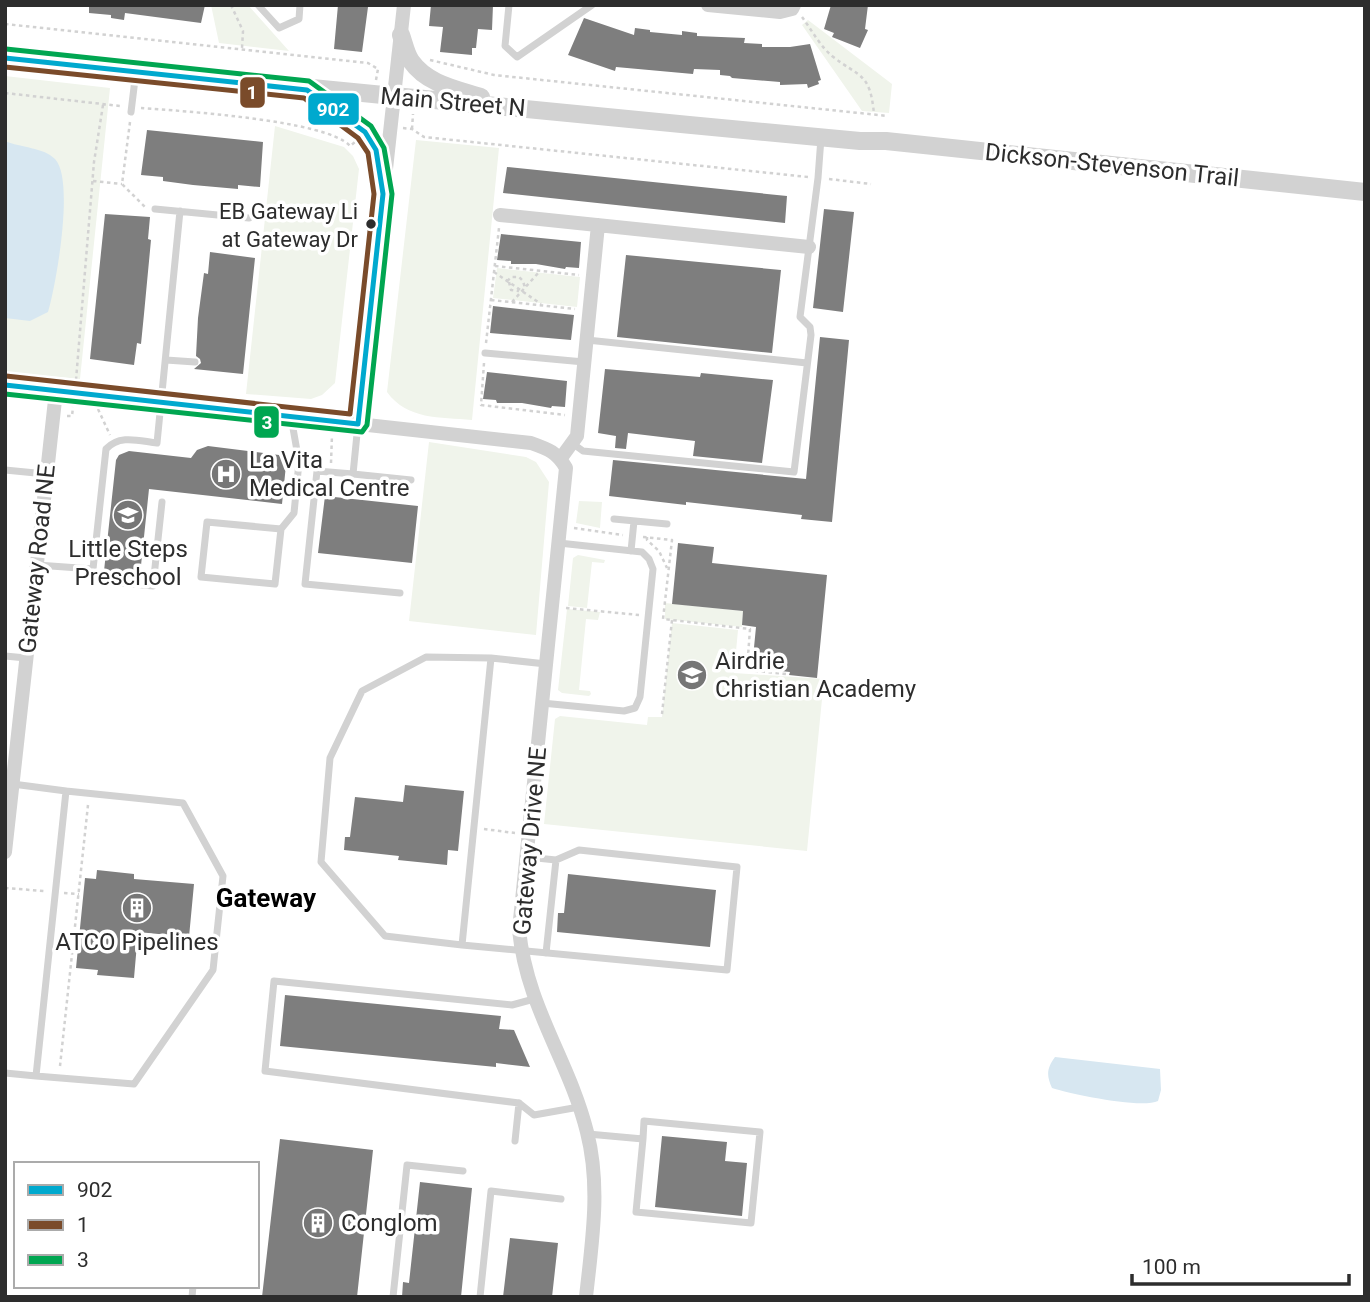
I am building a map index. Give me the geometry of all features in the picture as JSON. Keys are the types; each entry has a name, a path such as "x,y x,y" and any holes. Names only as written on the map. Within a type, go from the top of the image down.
{"street":[{"path":"358,424 404,5"},
{"path":"708,5 780,12 792,9 794,5"},
{"path":"401,35 410,61 436,83 517,108"},
{"name":"Main Street N","path":"5,58 307,90 395,96 860,141"},
{"path":"307,90 365,132 376,149 383,194"},
{"name":"Dickson-Stevenson Trail","path":"860,141 886,141 1365,192"},
{"path":"500,215 809,247"},
{"path":"5,386 531,443 554,450 561,458 577,436 598,225"},
{"name":"Gateway Road NE","path":"5,852 9,783 56,391"},
{"name":"Gateway Drive NE","path":"561,458 566,468 519,930 521,950 534,999 588,1134 595,1174 596,1202 586,1297"}],"lane":[{"path":"258,5 279,28 299,19 300,5"},
{"path":"509,5 505,47 517,57 592,5"},
{"path":"131,109 135,71"},
{"path":"572,443 583,451 794,472 811,335 810,327 800,317 821,138"},
{"path":"155,209 249,218"},
{"path":"162,502 153,586 92,580 106,449 113,441 122,439 158,443 180,211"},
{"path":"586,340 807,363"},
{"path":"485,353 584,362"},
{"path":"166,360 195,362"},
{"path":"281,529 207,522 201,577 275,584 281,529 293,513 299,462 290,417"},
{"path":"352,474 358,424"},
{"path":"5,470 47,474"},
{"path":"400,593 305,584 317,471 411,480"},
{"path":"614,519 667,524"},
{"path":"631,551 634,521"},
{"path":"542,703 624,711 635,708 640,697 653,569 649,559 642,552 559,543"},
{"path":"36,564 93,569"},
{"path":"5,656 26,658"},
{"path":"527,858 556,860 579,850 737,867 727,970 385,936 321,862 330,758 362,691 426,657 491,658 547,664"},
{"path":"462,945 491,658"},
{"path":"5,1073 134,1084 213,970 223,876 183,803 9,783"},
{"path":"36,1076 66,791"},
{"path":"546,953 556,860"},
{"path":"534,999 512,1005 274,981 265,1071 519,1103 534,1115 579,1107"},
{"path":"515,1141 519,1103"},
{"path":"644,1121 760,1132 751,1223 636,1212 643,1139 644,1121"},
{"path":"588,1134 643,1139"},
{"path":"393,1297 407,1165 463,1171"},
{"path":"480,1297 491,1191 561,1199"}],"path":[{"path":"232,5 243,31 242,49"},
{"path":"794,5 831,55 863,76 874,114"},
{"path":"5,24 368,63 378,69"},
{"path":"431,59 494,75 888,116"},
{"path":"5,93 131,109 288,123 330,134 351,146"},
{"path":"76,381 93,181 103,105"},
{"path":"122,184 131,109"},
{"path":"412,129 424,137 871,184"},
{"path":"93,181 122,184 145,207 155,209"},
{"path":"500,215 481,405 579,416"},
{"path":"495,266 582,275"},
{"path":"512,302 540,271"},
{"path":"494,272 508,281 514,292 522,290"},
{"path":"508,281 519,276 523,281 522,290"},
{"path":"522,290 544,306"},
{"path":"491,300 578,310"},
{"path":"97,408 113,441"},
{"path":"330,472 332,432"},
{"path":"560,526 672,540 663,617"},
{"path":"552,607 663,617 750,629 747,670 786,674"},
{"path":"662,714 672,620"},
{"path":"60,1066 88,804"},
{"path":"474,828 529,834"},
{"path":"5,888 79,894"}],"shaded area":[{"path":"211,5 248,5 289,51 219,43"},
{"path":"808,20 892,84 889,113 862,111 802,25"},
{"path":"5,76 110,88 80,379 5,372"},
{"path":"275,126 344,147 353,156 359,169 335,383 322,395 311,399 246,394"},
{"path":"416,140 499,148 472,420 414,412 404,408 387,392"},
{"path":"5,141 50,155 61,170 64,210 51,299 48,312 30,321 5,318"},
{"path":"497,268 580,277 577,307 493,298"},
{"path":"429,442 526,457 536,462 549,482 536,635 409,621"},
{"path":"579,501 602,502 600,528 576,523"},
{"path":"578,555 605,560 604,563 592,562 587,608 568,606 573,558"},
{"path":"665,603 743,611 742,627 665,619"},
{"path":"567,609 600,612 598,620 586,619 579,690 590,691 589,696 562,693 558,690"},
{"path":"672,623 738,630 734,673 824,679 807,851 544,824 555,719 560,716 647,725 648,717 662,717"},
{"path":"1055,1057 1160,1069 1161,1090 1158,1101 1122,1102 1052,1088 1048,1072"}],"building":[{"path":"89,5 205,5 201,23 125,13 124,20 111,18 111,15 89,13"},
{"path":"338,5 368,7 362,52 334,49"},
{"path":"431,5 493,5 492,30 478,29 476,48 472,48 472,55 440,52 443,27 429,26"},
{"path":"831,5 868,5 865,29 868,30 860,48 832,37 834,33 824,29"},
{"path":"584,18 634,35 635,28 682,35 682,31 697,33 697,36 745,38 744,43 762,44 762,47 810,44 821,80 818,81 819,84 808,88 807,84 780,85 780,82 732,78 720,75 720,70 694,69 693,74 616,67 615,71 568,55"},
{"path":"147,130 263,142 260,187 238,185 238,189 193,185 163,181 163,177 141,175"},
{"path":"507,167 787,196 785,223 503,193"},
{"path":"824,209 854,212 843,312 813,308"},
{"path":"105,214 150,217 148,239 151,240 141,344 137,343 134,365 90,359"},
{"path":"501,234 581,242 579,268 511,264 511,261 497,260"},
{"path":"210,252 255,258 243,374 194,369 201,363 196,356 198,318 204,273 208,274"},
{"path":"626,255 781,270 772,353 617,337"},
{"path":"493,306 574,315 571,340 490,333"},
{"path":"820,337 849,340 832,522 801,519 802,515 609,496 613,460 806,479"},
{"path":"605,369 700,377 701,373 773,380 762,463 693,456 695,441 628,433 626,449 615,448 616,436 598,433"},
{"path":"487,372 567,381 565,407 497,403 496,400 483,399"},
{"path":"208,446 279,455 286,465 282,504 149,489 140,575 104,571 116,460 119,455 129,451 191,458 197,450"},
{"path":"325,496 418,506 412,563 318,553"},
{"path":"678,543 714,547 712,563 827,575 817,678 752,668 756,627 742,625 743,611 672,604"},
{"path":"405,785 464,791 458,851 448,850 447,865 398,860 399,856 344,850 345,837 350,837 355,797 403,802"},
{"name":"ATCO Pipelines","path":"97,870 134,874 134,879 194,884 189,937 138,932 134,978 97,975 98,970 76,968 85,878 96,879"},
{"path":"568,874 716,890 710,947 557,932 558,913 564,913"},
{"path":"285,995 501,1016 499,1029 514,1030 530,1067 496,1063 496,1067 280,1046"},
{"path":"662,1136 727,1142 725,1161 747,1163 742,1216 655,1207"},
{"name":"Conglom","path":"280,1139 373,1150 357,1297 262,1297"},
{"path":"420,1182 472,1188 461,1297 402,1297 403,1282 409,1283"},
{"path":"510,1238 558,1243 552,1297 503,1297"}],"transit line":[{"name":"3","path":"5,394 362,432 367,425 392,194 384,148 371,126 309,81 6,49"},
{"name":"902","path":"5,58 307,90 365,132 376,150 383,194 358,424"},
{"name":"1","path":"5,67 304,98 358,138 368,153 374,194 350,414 6,376"},
{"name":"902","path":"5,385 358,424"}],"place":[{"name":"EB Gateway Li at Gateway Dr","path":"371,224"},
{"name":"La Vita Medical Centre","path":"226,474"},
{"name":"Little Steps Preschool","path":"128,515"},
{"name":"Airdrie Christian Academy","path":"692,675"},
{"name":"ATCO Pipelines","path":"137,908"},
{"name":"Conglom","path":"318,1223"}],"district":[{"name":"Gateway","path":"266,898"}]}
